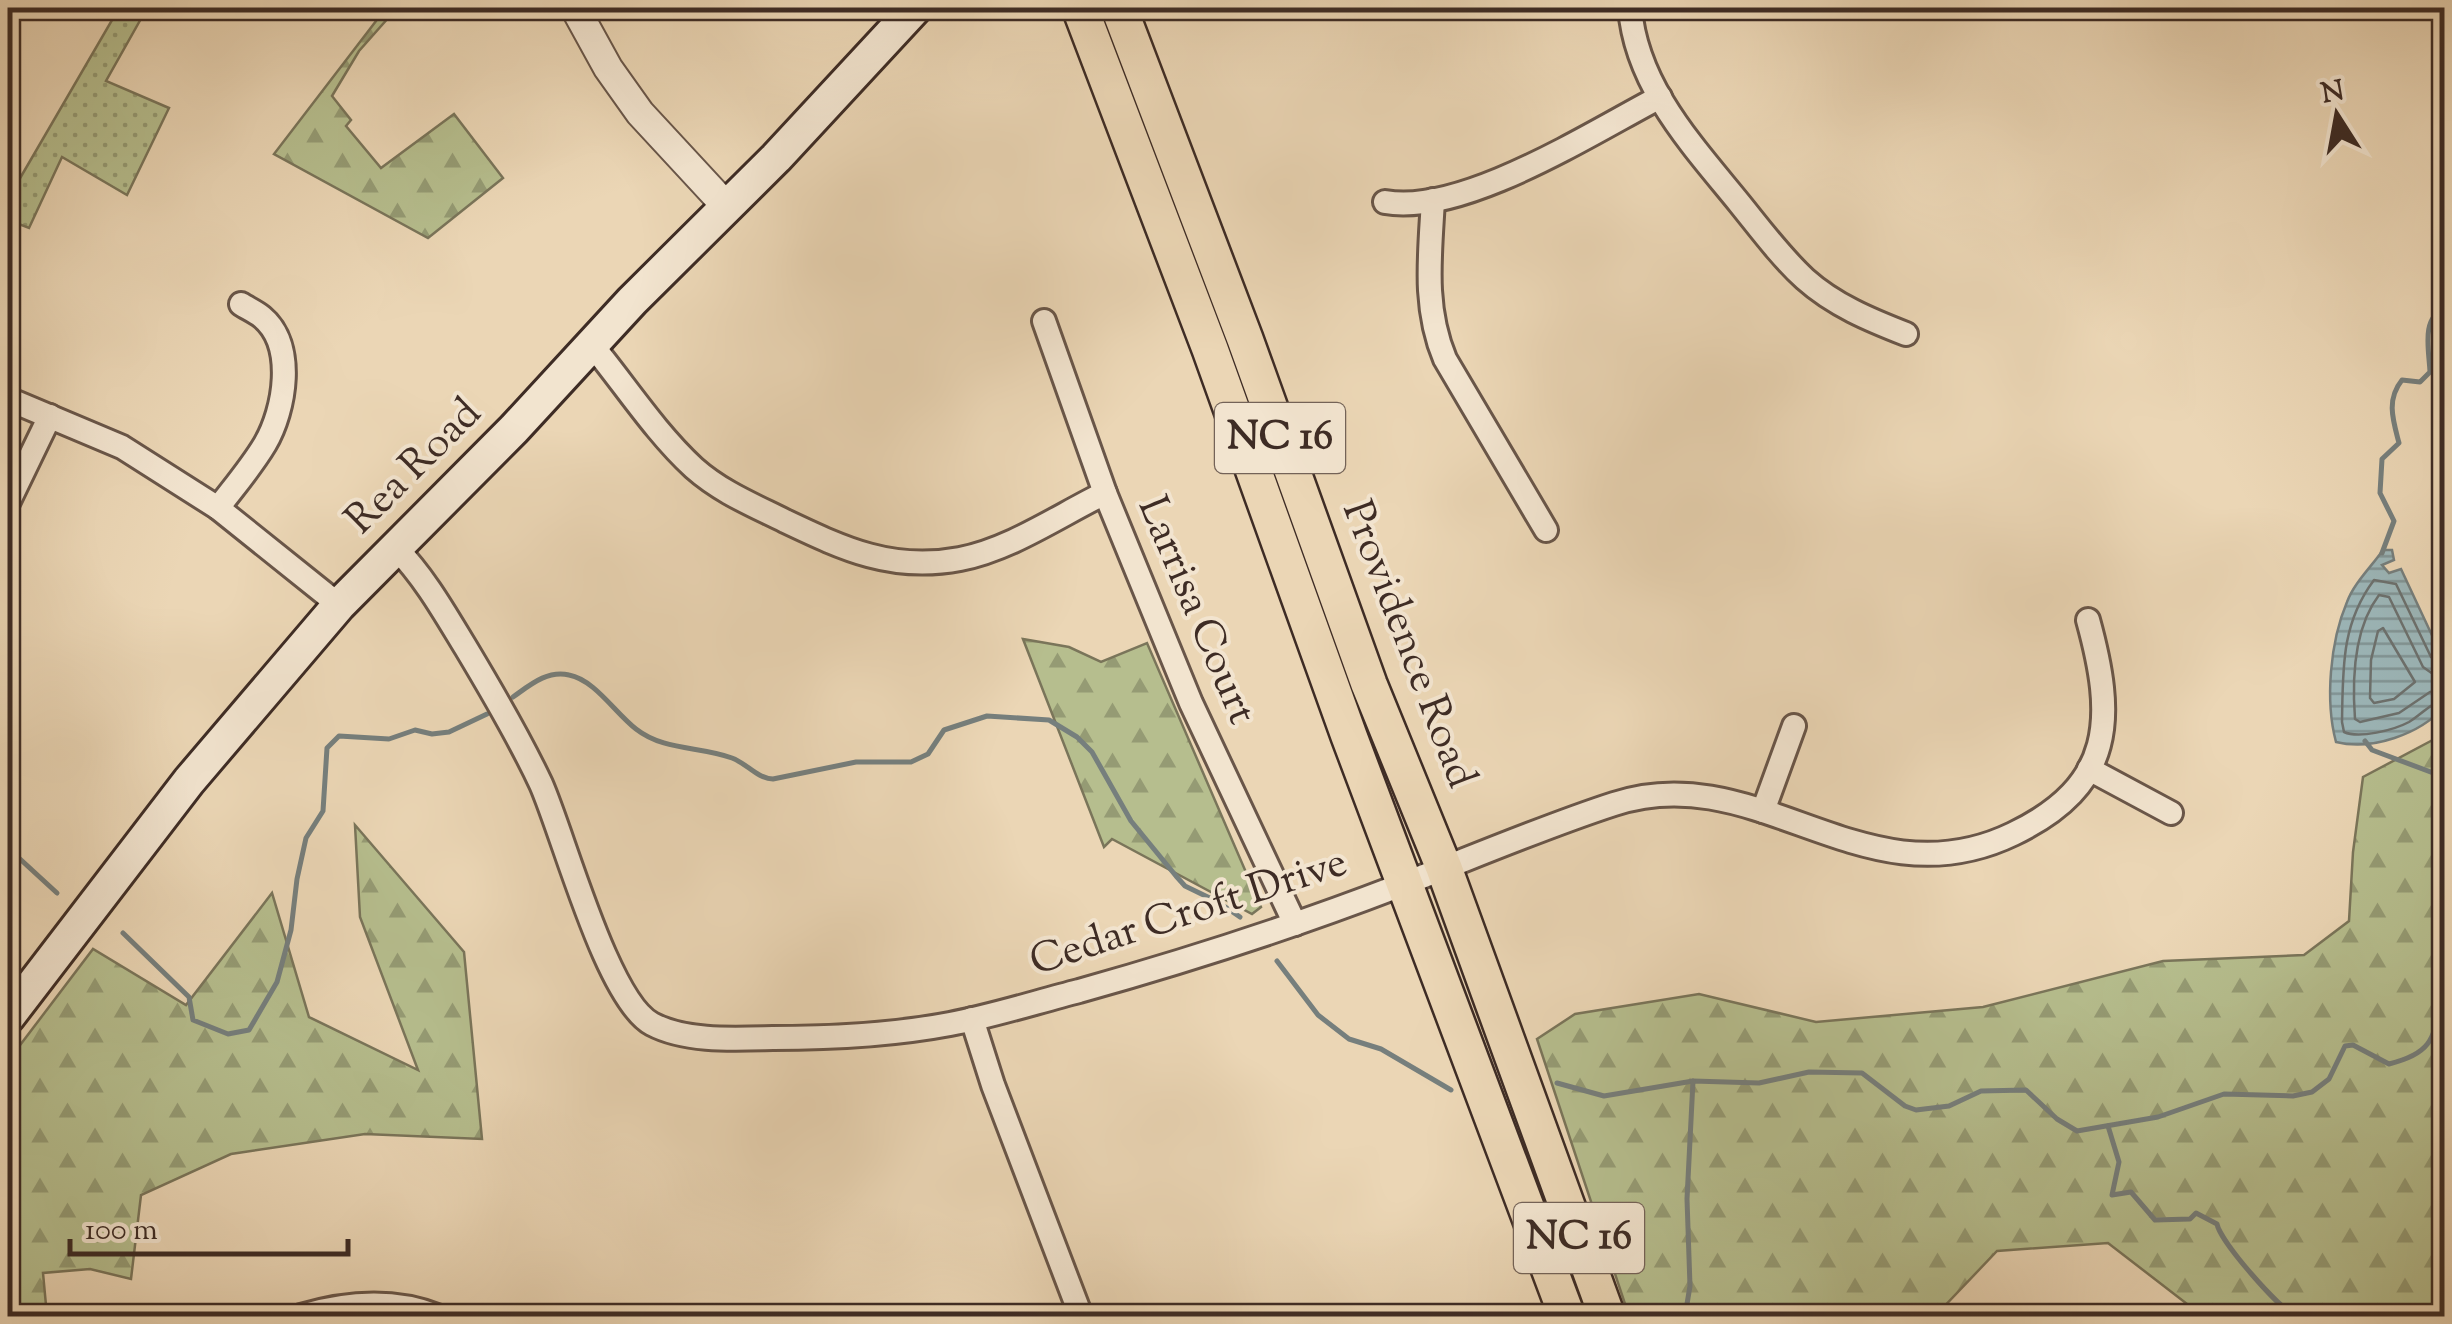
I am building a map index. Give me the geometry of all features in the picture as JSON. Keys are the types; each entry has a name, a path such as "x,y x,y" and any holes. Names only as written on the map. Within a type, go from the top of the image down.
{"main road":[{"name":"Rea Road","path":"8,1017 189,781 339,605 514,429 915,8"},
{"name":"Providence Road","path":"1080,8 1567,1316"},
{"name":"Providence Road","path":"1120,8 1369,684 1444,868 1607,1316"}],"street":[{"path":"575,8 608,68 640,113 726,207"},
{"path":"1630,8 1638,49 1660,97 1684,134 1781,254 1806,280 1856,313 1906,334"},
{"path":"1384,202 1416,203 1487,184 1660,97"},
{"path":"1432,200 1429,298 1437,341 1546,530"},
{"path":"218,508 266,443 280,410 283,372 276,336 264,318 241,304"},
{"name":"Larrisa Court","path":"1044,320 1105,493 1191,703 1295,924"},
{"path":"592,345 691,465 718,487 842,549 872,558 904,562 960,559 1005,544 1105,493"},
{"path":"8,399 122,447 218,508 339,605"},
{"path":"8,503 50,416"},
{"name":"Cedar Croft Drive","path":"396,548 431,590 523,748 558,824 604,950 621,988 639,1014 658,1027 686,1034 751,1038 874,1034 972,1019 1160,968 1295,924 1622,801 1656,795 1691,794 1728,800 1873,850 1906,855 1940,855 1991,843 2040,819 2076,788 2101,744 2105,720 2098,658 2088,620"},
{"path":"1764,811 1794,726"},
{"path":"2089,770 2171,813"},
{"path":"972,1019 993,1085 1081,1316"},
{"path":"302,1316 363,1305 412,1309 437,1316"}],"green space":[{"path":"119,8 147,8 106,81 169,108 127,195 62,157 29,228 8,220 8,174 19,180"},
{"path":"386,8 397,8 359,51 332,96 351,120 346,126 381,168 454,114 503,178 428,238 274,154"},
{"path":"1023,639 1069,647 1101,662 1147,643 1261,907 1252,914 1112,839 1104,847"},
{"path":"2444,734 2444,1316 2195,1316 2191,1307 2108,1243 1997,1251 1935,1316 1629,1316 1537,1039 1575,1014 1699,994 1816,1022 1983,1007 2163,961 2304,955 2349,921 2363,777"},
{"path":"355,825 464,952 482,1139 365,1134 231,1154 141,1195 131,1279 90,1269 43,1273 47,1316 8,1316 8,1061 93,949 186,1005 272,893 309,1017 418,1070 360,917"}],"water":[{"path":"2383,550 2392,550 2394,560 2382,565 2389,573 2401,569 2444,661 2444,707 2422,725 2394,738 2365,744 2336,742 2330,690 2341,618 2350,595"}],"waterway":[{"path":"2382,553 2394,521 2380,493 2382,459 2399,443 2392,410 2394,395 2402,380 2420,382 2430,372 2429,327 2444,309"},
{"path":"513,697 546,677 569,675 587,683 647,736 732,758 773,779 856,762 911,762 928,754 944,730 987,716 1049,720 1077,737 1092,752 1131,821 1185,886 1240,917"},
{"path":"123,933 189,997 193,1020 228,1034 249,1030 277,982 291,930 306,838 323,811 327,748 339,736 389,739 415,730 449,732 487,714"},
{"path":"2365,741 2372,750 2444,777"},
{"path":"8,848 57,893"},
{"path":"1277,961 1318,1015 1349,1039 1381,1049 1451,1090"},
{"path":"1557,1083 1604,1096 1693,1081 1759,1083 1809,1072 1862,1073 1916,1110 1949,1106 1981,1091 2026,1090 2057,1119 2077,1131 2158,1117 2224,1094 2293,1096 2312,1092 2329,1079 2345,1046 2353,1045 2389,1064 2405,1059 2417,1054 2431,1039 2444,989"},
{"path":"1685,1316 1690,1286 1687,1199 1693,1081"},
{"path":"2108,1126 2119,1162 2112,1195 2131,1192 2155,1220 2190,1219 2196,1213 2217,1224 2251,1274 2296,1316"}]}
